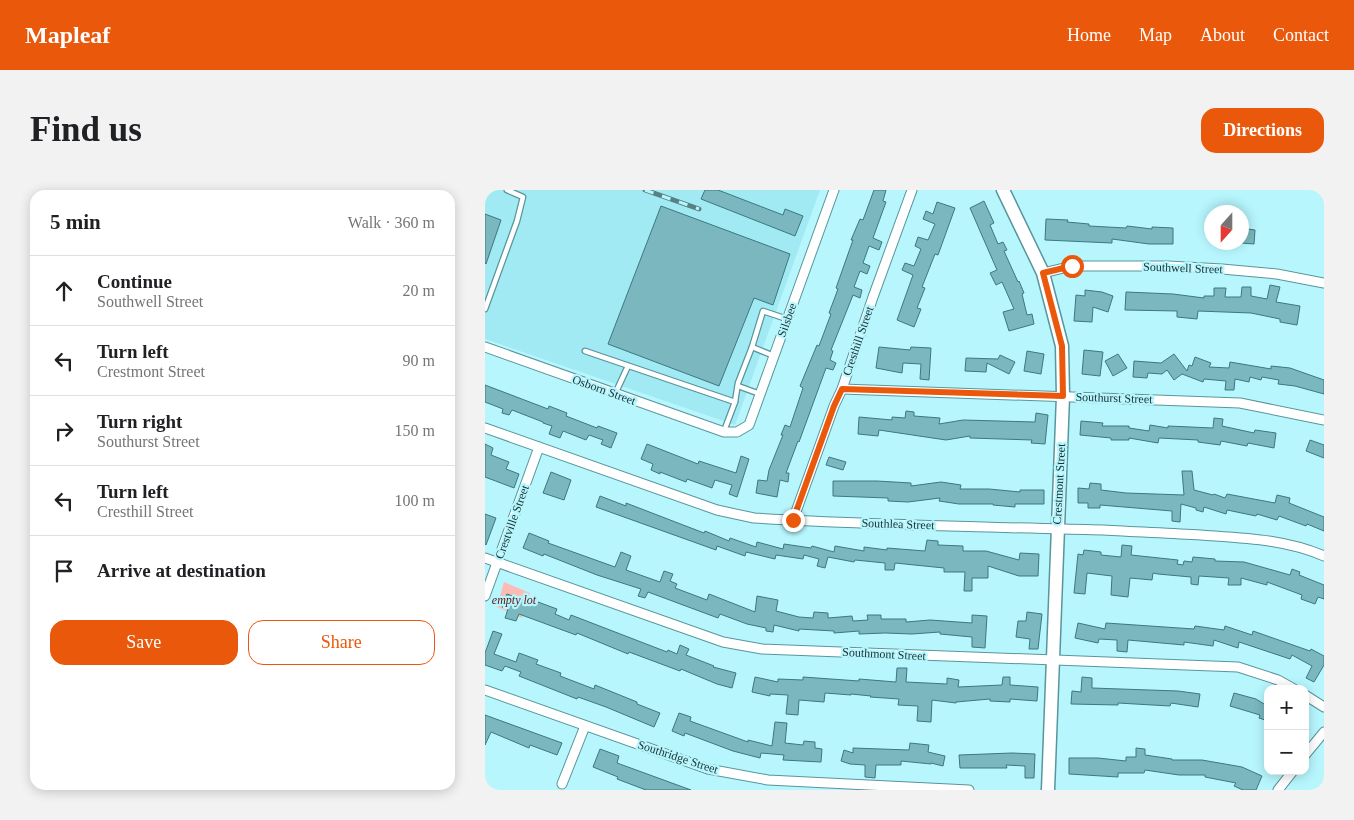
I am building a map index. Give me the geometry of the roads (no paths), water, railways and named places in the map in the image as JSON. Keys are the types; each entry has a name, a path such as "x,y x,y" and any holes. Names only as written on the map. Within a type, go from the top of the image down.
{"street":[{"name":"Silsbee","path":"724,432 737,432 749,425 834,190"},
{"name":"Cresthill Street","path":"793,520 834,406 842,389 912,190"},
{"name":"Crestmont Street","path":"1003,190 1043,273 1062,346 1063,396 1049,790"},
{"name":"Southwell Street","path":"1043,273 1072,266 1168,266 1222,268 1267,273 1324,283"},
{"name":"Osborn Street","path":"485,347 724,432"},
{"name":"Southurst Street","path":"842,389 1241,404 1315,416 1324,420"},
{"name":"Southlea Street","path":"485,428 717,510 754,518 1247,538 1276,541 1311,550 1324,556"},
{"name":"Crestville Street","path":"485,596 539,447"},
{"name":"Southmont Street","path":"485,558 723,642 762,649 1238,667 1278,680 1286,685"},
{"name":"Southridge Street","path":"485,690 708,769 768,780 969,790"},
{"path":"1309,698 1324,707"},
{"path":"562,784 585,726"},
{"path":"1309,750 1324,732"},
{"path":"1278,790 1290,775"}],"lane":[{"path":"485,309 517,221 523,197 507,190"},
{"path":"724,432 735,402 737,386 763,311 787,319"},
{"path":"752,347 774,356"},
{"path":"585,351 735,402"},
{"path":"615,394 628,366"},
{"path":"737,386 760,394"}],"railway":[{"path":"645,190 699,209"}],"park label":[{"name":"empty lot","path":"514,600"}]}
